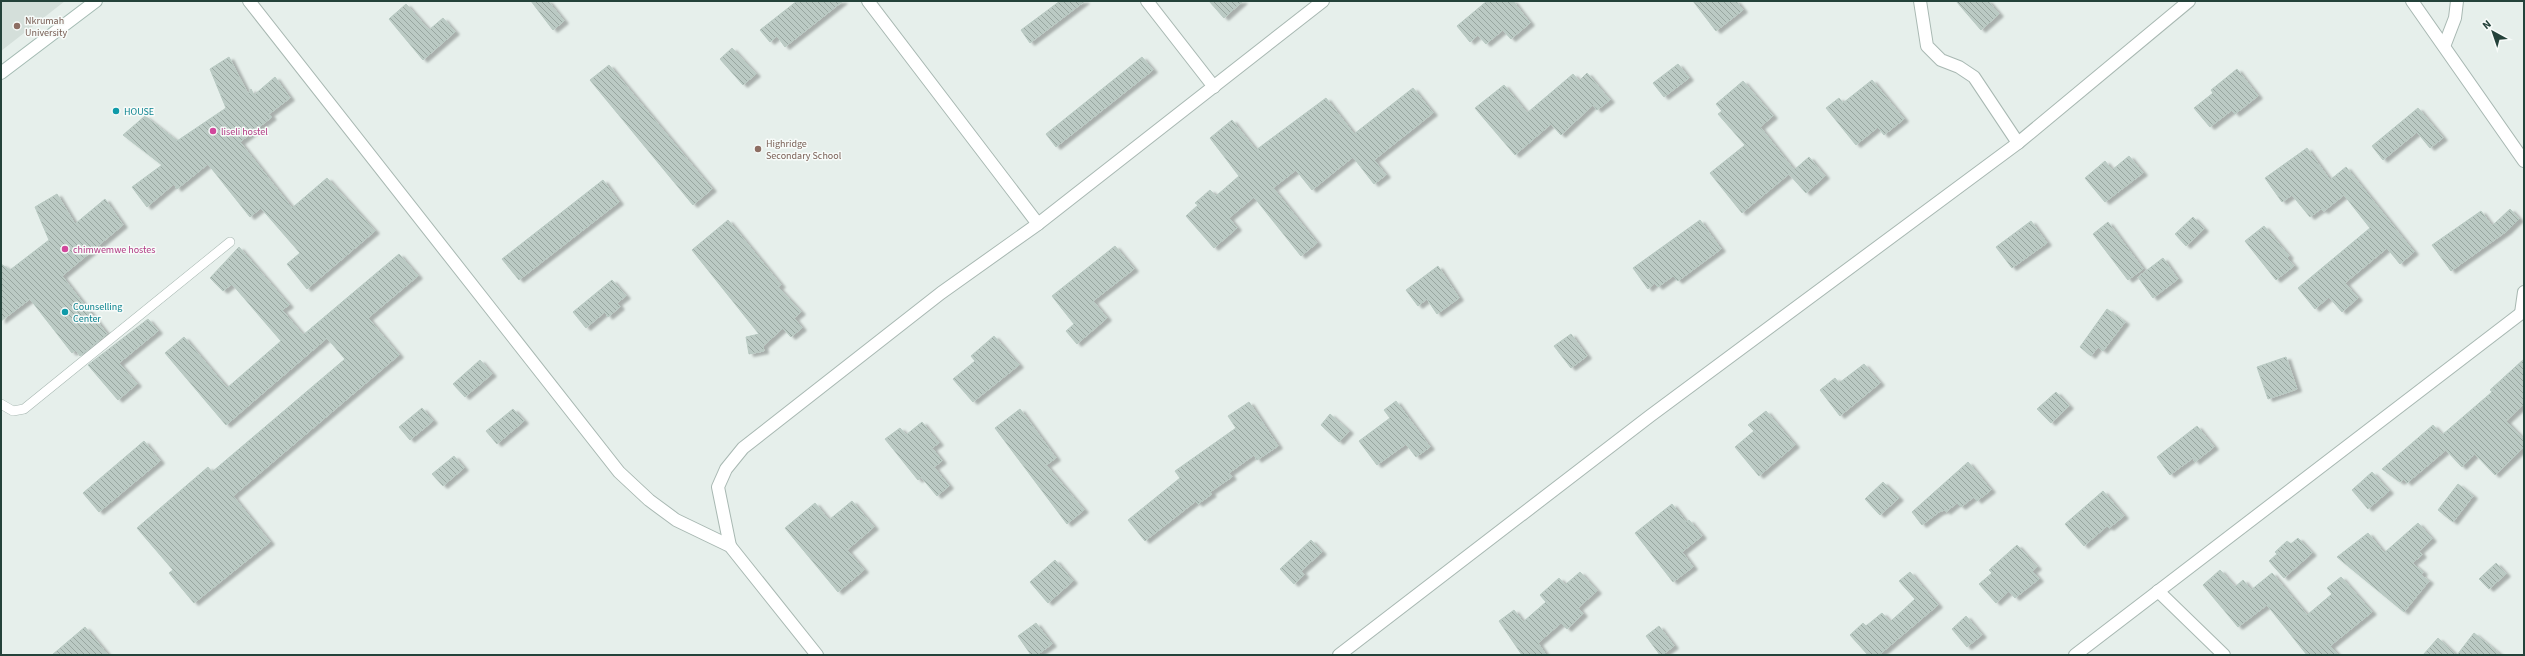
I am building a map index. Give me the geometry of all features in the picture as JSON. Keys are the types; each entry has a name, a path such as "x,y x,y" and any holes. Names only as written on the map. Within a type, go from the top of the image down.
{"street":[{"path":"1,73 96,1"},
{"path":"249,1 619,472 649,500 676,520 730,546 817,655"},
{"path":"868,1 1038,224"},
{"path":"1147,1 1214,87"},
{"path":"730,546 718,487 726,469 743,448 940,293 1038,224 1323,1"},
{"path":"1920,1 1927,46 1941,60 1959,67 1974,77 2018,143"},
{"path":"1339,655 1650,416 2018,143 2189,1"},
{"path":"2412,1 2445,44 2524,161"},
{"path":"2445,44 2455,18 2457,1"},
{"path":"2075,655 2522,312 2524,292"},
{"path":"2158,591 2224,655"}],"lane":[{"path":"1,404 13,411 24,409 230,242"}],"shaded area":[{"name":"Nkrumah University","path":"1,1 65,1 1,51"}],"building":[{"path":"531,1 548,1 564,21 553,30"},
{"path":"797,1 843,1 785,47 777,36 770,42 760,30"},
{"path":"1060,1 1085,1 1030,43 1021,30"},
{"path":"1209,1 1243,1 1224,18"},
{"path":"1487,1 1513,1 1530,23 1511,39 1503,30 1486,44 1478,35 1470,42 1457,26"},
{"path":"1693,1 1736,1 1743,10 1716,31"},
{"path":"1956,1 1988,1 1999,14 1981,30"},
{"path":"406,4 429,30 443,18 455,32 423,60 389,19"},
{"path":"732,48 756,74 743,85 720,59"},
{"path":"229,57 248,94 251,89 254,95 275,77 290,98 269,114 272,117 240,142 292,208 327,178 375,231 307,289 287,264 300,253 261,208 250,217 208,164 177,189 174,184 147,207 132,187 162,165 123,135 145,116 177,141 226,108 210,69"},
{"path":"1142,57 1153,70 1056,147 1046,134"},
{"path":"1678,64 1689,78 1664,97 1653,83"},
{"path":"609,65 712,189 693,205 590,80"},
{"path":"2237,69 2258,96 2235,114 2232,110 2210,127 2194,108 2213,93 2211,90"},
{"path":"1587,73 1610,100 1597,110 1593,105 1561,135 1551,124 1515,155 1475,108 1504,85 1527,113 1573,74 1579,81"},
{"path":"1872,80 1904,119 1884,135 1878,127 1856,145 1826,108 1839,98 1843,103"},
{"path":"1743,81 1773,116 1760,127 1794,170 1809,157 1825,176 1806,193 1789,174 1742,213 1710,173 1745,145 1718,114 1722,111 1716,104"},
{"path":"1413,88 1433,113 1374,160 1386,175 1374,184 1353,157 1312,190 1296,170 1273,188 1317,243 1301,256 1254,197 1229,218 1237,228 1214,248 1186,216 1198,205 1195,203 1210,190 1216,196 1239,176 1210,138 1232,120 1256,150 1326,98 1354,134"},
{"path":"2418,108 2443,138 2430,148 2417,132 2383,160 2372,146"},
{"path":"2307,148 2330,180 2346,167 2414,252 2400,264 2387,248 2345,283 2358,298 2342,312 2329,297 2315,309 2298,288 2370,228 2344,195 2324,211 2321,209 2310,217 2292,195 2282,202 2265,178"},
{"path":"2129,156 2143,173 2105,202 2085,178 2105,161 2112,170"},
{"path":"603,180 619,202 519,280 502,259"},
{"path":"57,194 75,224 105,199 123,225 62,276 107,334 80,356 76,350 72,353 30,299 1,321 1,264 10,270 49,240 35,207"},
{"path":"2510,209 2519,219 2507,231 2451,271 2432,245 2481,211 2492,226"},
{"path":"2193,217 2204,229 2186,246 2175,234"},
{"path":"728,220 781,285 778,287 801,312 794,318 802,328 791,337 783,328 763,346 764,351 749,354 746,337 759,334 692,250"},
{"path":"1700,220 1721,249 1678,281 1673,276 1658,287 1655,283 1648,289 1633,268"},
{"path":"2031,221 2047,243 2012,268 1996,247"},
{"path":"2108,222 2143,269 2128,280 2093,234"},
{"path":"2264,226 2289,256 2287,258 2294,266 2276,280 2245,241"},
{"path":"1115,246 1134,269 1093,301 1107,318 1077,344 1066,331 1074,324 1052,296"},
{"path":"239,247 289,305 282,310 303,335 399,254 418,276 368,318 399,355 233,496 270,542 194,603 169,573 173,570 137,528 208,467 212,472 345,359 327,338 226,425 165,353 184,337 227,388 281,341 232,284 223,291 210,278"},
{"path":"2163,258 2178,279 2153,298 2138,277"},
{"path":"1438,266 1459,298 1437,314 1427,299 1418,306 1406,290"},
{"path":"612,280 626,296 617,303 620,307 608,317 605,312 586,328 573,312"},
{"path":"2107,309 2125,322 2103,351 2098,347 2091,356 2080,347"},
{"path":"148,319 158,331 119,363 137,384 118,400 88,365"},
{"path":"1571,334 1587,356 1571,368 1554,346"},
{"path":"994,336 1019,365 973,402 953,379 975,361 971,356"},
{"path":"2286,357 2297,389 2268,399 2257,367"},
{"path":"2524,359 2524,404 2506,421 2524,440 2524,447 2495,475 2475,454 2462,467 2446,450 2407,483 2404,479 2400,482 2382,469 2433,425 2442,435 2492,392 2490,390"},
{"path":"480,360 492,374 465,397 453,384"},
{"path":"1864,364 1880,383 1840,416 1820,390 1835,378 1839,383"},
{"path":"2056,392 2069,406 2051,423 2037,409"},
{"path":"1396,401 1430,447 1416,457 1406,444 1377,465 1359,441 1390,418 1384,410"},
{"path":"1249,402 1278,446 1257,460 1254,455 1229,473 1232,477 1210,492 1212,494 1198,504 1196,501 1145,541 1128,520 1180,478 1175,471 1236,428 1228,416"},
{"path":"422,408 433,421 410,440 399,427"},
{"path":"513,409 524,421 497,444 486,431"},
{"path":"1020,409 1056,458 1046,465 1084,510 1067,524 995,428"},
{"path":"1766,411 1795,445 1759,476 1735,447 1754,431 1748,425"},
{"path":"1330,414 1349,431 1339,442 1321,425"},
{"path":"922,422 939,443 932,448 942,461 934,467 949,486 937,496 921,477 918,480 885,439 900,428 906,435"},
{"path":"2197,426 2214,447 2195,462 2193,458 2170,475 2157,457"},
{"path":"144,441 160,461 99,512 83,493"},
{"path":"454,456 464,468 443,486 432,474"},
{"path":"1968,462 1991,490 1977,501 1974,497 1961,507 1957,503 1946,512 1945,510 1939,512 1922,525 1912,512"},
{"path":"2372,472 2389,491 2368,509 2352,490"},
{"path":"1883,482 1899,498 1880,515 1865,499"},
{"path":"2458,484 2473,496 2453,522 2438,510"},
{"path":"2103,491 2124,516 2109,528 2107,526 2084,546 2065,524"},
{"path":"852,501 874,527 847,550 864,570 838,592 785,528 815,503 829,520"},
{"path":"1672,504 1686,522 1689,520 1702,536 1682,552 1693,567 1673,582 1635,533"},
{"path":"2418,523 2432,539 2419,551 2422,555 2412,563 2423,572 2421,575 2429,581 2404,612 2337,557 2368,533 2384,553"},
{"path":"2298,538 2312,553 2284,578 2269,561 2277,554 2275,552 2287,541 2291,544"},
{"path":"1311,540 1322,552 1301,571 1304,575 1294,584 1280,569"},
{"path":"2017,545 2037,567 2032,571 2039,579 2015,598 2009,591 1996,603 1979,584 1992,573 1989,570"},
{"path":"1055,560 1073,581 1048,603 1030,582"},
{"path":"2496,563 2506,574 2489,589 2479,579"},
{"path":"2220,570 2235,587 2243,580 2251,590 2272,573 2307,615 2332,594 2327,588 2341,577 2372,612 2330,646 2338,655 2307,655 2267,605 2238,627 2203,585"},
{"path":"1580,572 1597,591 1578,608 1583,614 1567,629 1561,623 1538,643 1546,655 1522,655 1499,621 1514,610 1523,622 1546,602 1540,595 1559,578 1565,585"},
{"path":"1910,572 1938,605 1879,655 1868,655 1850,635 1863,623 1866,626 1882,613 1890,622 1915,599 1899,581"},
{"path":"1966,616 1982,635 1967,647 1952,629"},
{"path":"1036,623 1052,644 1037,655 1031,655 1018,636"},
{"path":"1659,626 1674,646 1662,655 1660,655 1646,636"},
{"path":"85,627 108,655 52,655"},
{"path":"2474,633 2501,655 2457,655"},
{"path":"2438,638 2456,655 2423,655"}],"place":[{"name":"Nkrumah University","path":"17,26"},
{"name":"HOUSE","path":"116,111"},
{"name":"liseli hostel","path":"213,131"},
{"name":"Highridge Secondary School","path":"758,149"},
{"name":"chimwemwe hostes","path":"65,249"},
{"name":"Counselling Center","path":"65,312"}]}
